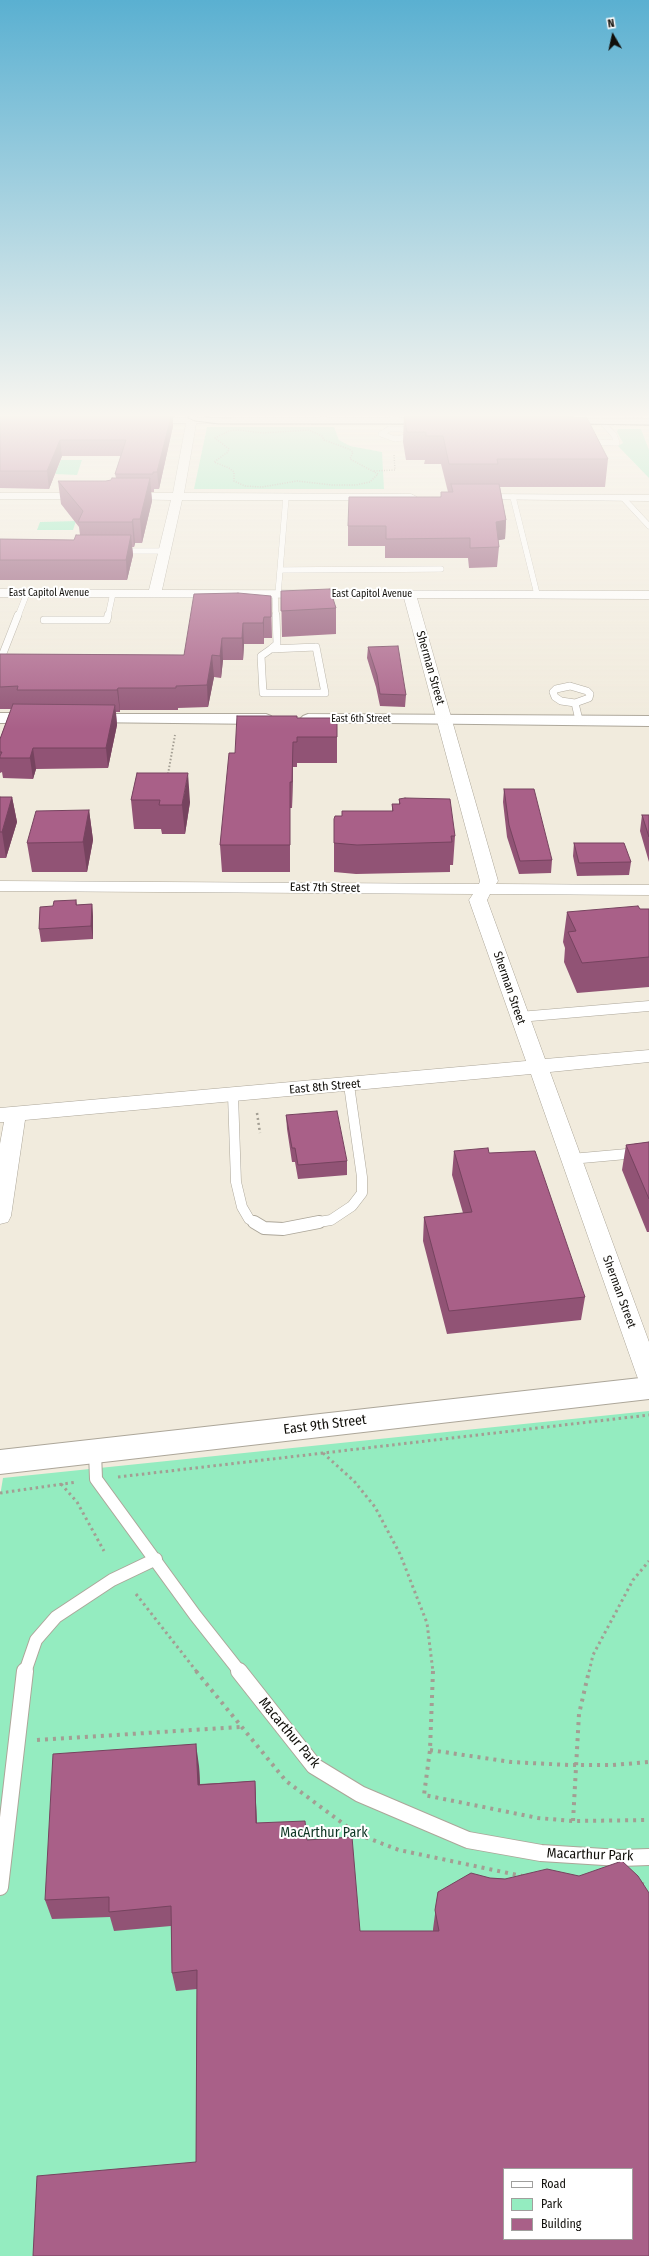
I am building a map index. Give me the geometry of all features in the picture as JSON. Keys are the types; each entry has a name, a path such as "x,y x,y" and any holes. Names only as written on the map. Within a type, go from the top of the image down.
{"main road":[{"path":"0,718 54,718"},
{"name":"East 6th Street","path":"70,718 649,721"},
{"name":"East 9th Street","path":"0,1462 649,1388"}],"street":[{"path":"156,593 172,518"},
{"name":"East Capitol Avenue","path":"0,593 649,595"},
{"name":"Sherman Street","path":"410,594 489,881 478,902 649,1376"},
{"name":"East 7th Street","path":"0,886 649,890"},
{"name":"East 8th Street","path":"7,1115 349,1085 649,1056"},
{"path":"0,1216 7,1115"}],"lane":[{"path":"271,649 316,647 324,693 263,693 262,656 271,649 278,644 276,594 281,570 285,518"},
{"path":"518,518 537,594"},
{"path":"642,518 649,526"},
{"path":"111,551 164,551"},
{"path":"281,570 441,570"},
{"path":"0,661 28,593"},
{"path":"44,620 107,620 113,594"},
{"path":"570,686 583,689 590,694 586,701 575,703 558,700 553,692 560,687 570,686"},
{"path":"575,703 579,720"},
{"path":"519,1017 649,1006"},
{"path":"233,1095 236,1182 242,1207 249,1219 264,1228 283,1229 331,1220 352,1206 362,1193 362,1178 349,1085"},
{"path":"571,1159 649,1152"},
{"path":"95,1452 96,1479"},
{"name":"Macarthur Park","path":"96,1479 156,1558 195,1615 314,1766 360,1794 468,1840 541,1853 620,1858 649,1857"},
{"path":"0,1887 25,1668 36,1640 56,1617 112,1580 156,1558"}],"path":[{"path":"168,774 175,734"},
{"path":"257,1113 260,1133"},
{"path":"0,1493 96,1479 649,1415"},
{"path":"323,1453 354,1481 375,1507 400,1554 427,1623 433,1674 430,1750 424,1796 538,1818 573,1820 649,1820"},
{"path":"61,1484 77,1502 104,1550"},
{"path":"573,1820 574,1765 579,1714 593,1655 634,1580 649,1561"},
{"path":"17,1741 240,1727"},
{"path":"430,1750 511,1762 574,1765 613,1765 649,1762"}],"green space":[{"path":"76,521 73,530 37,530 40,522"},
{"name":"MacArthur Park","path":"649,1411 649,2256 0,2256 0,1496 3,1478"}],"building":[{"path":"80,518 140,518 133,519 132,522 78,522"},
{"path":"348,518 506,518 506,520 496,522 499,547 470,548 470,538 386,539 386,526 348,526"},
{"path":"76,535 131,535 126,560 0,560 0,539 74,540"},
{"path":"330,589 336,608 281,611 281,591"},
{"path":"238,593 271,596 271,617 264,617 263,623 243,623 242,638 222,638 220,656 212,655 207,685 176,686 176,688 118,688 117,690 17,690 18,686 0,687 0,654 184,655 194,594"},
{"path":"398,646 406,695 380,694 377,675 368,647"},
{"path":"13,704 115,705 106,748 33,748 30,758 0,758 2,752 0,752 0,739"},
{"path":"237,716 337,718 337,737 297,737 297,742 293,742 292,782 290,782 290,845 220,845 229,753 235,753"},
{"path":"137,773 188,773 182,805 159,805 160,800 131,800"},
{"path":"504,789 534,789 552,860 520,861 509,825"},
{"path":"0,797 12,797 2,832 0,832"},
{"path":"399,799 450,799 455,836 451,836 452,842 357,845 334,843 334,819 335,816 342,816 342,811 393,811 392,804 400,804"},
{"path":"89,810 83,842 27,843 36,811"},
{"path":"642,815 649,815 649,837"},
{"path":"574,843 624,843 631,862 579,863"},
{"path":"76,900 76,905 92,904 91,926 39,929 40,907 53,906 54,901"},
{"path":"638,906 640,909 649,909 649,957 582,963 568,932 576,931 567,912"},
{"path":"337,1111 347,1161 298,1165 295,1148 292,1148 286,1115"},
{"path":"649,1142 649,1199 626,1145"},
{"path":"488,1148 489,1153 535,1151 585,1297 449,1311 424,1217 472,1212 454,1151"},
{"path":"196,1744 198,1785 255,1781 256,1823 305,1821 307,1840 352,1837 360,1931 439,1931 435,1910 438,1892 471,1873 490,1878 505,1879 547,1869 579,1876 622,1861 638,1876 649,1893 649,2256 33,2256 37,2176 196,2162 197,1970 172,1973 171,1906 109,1912 109,1897 45,1900 53,1754"}]}
